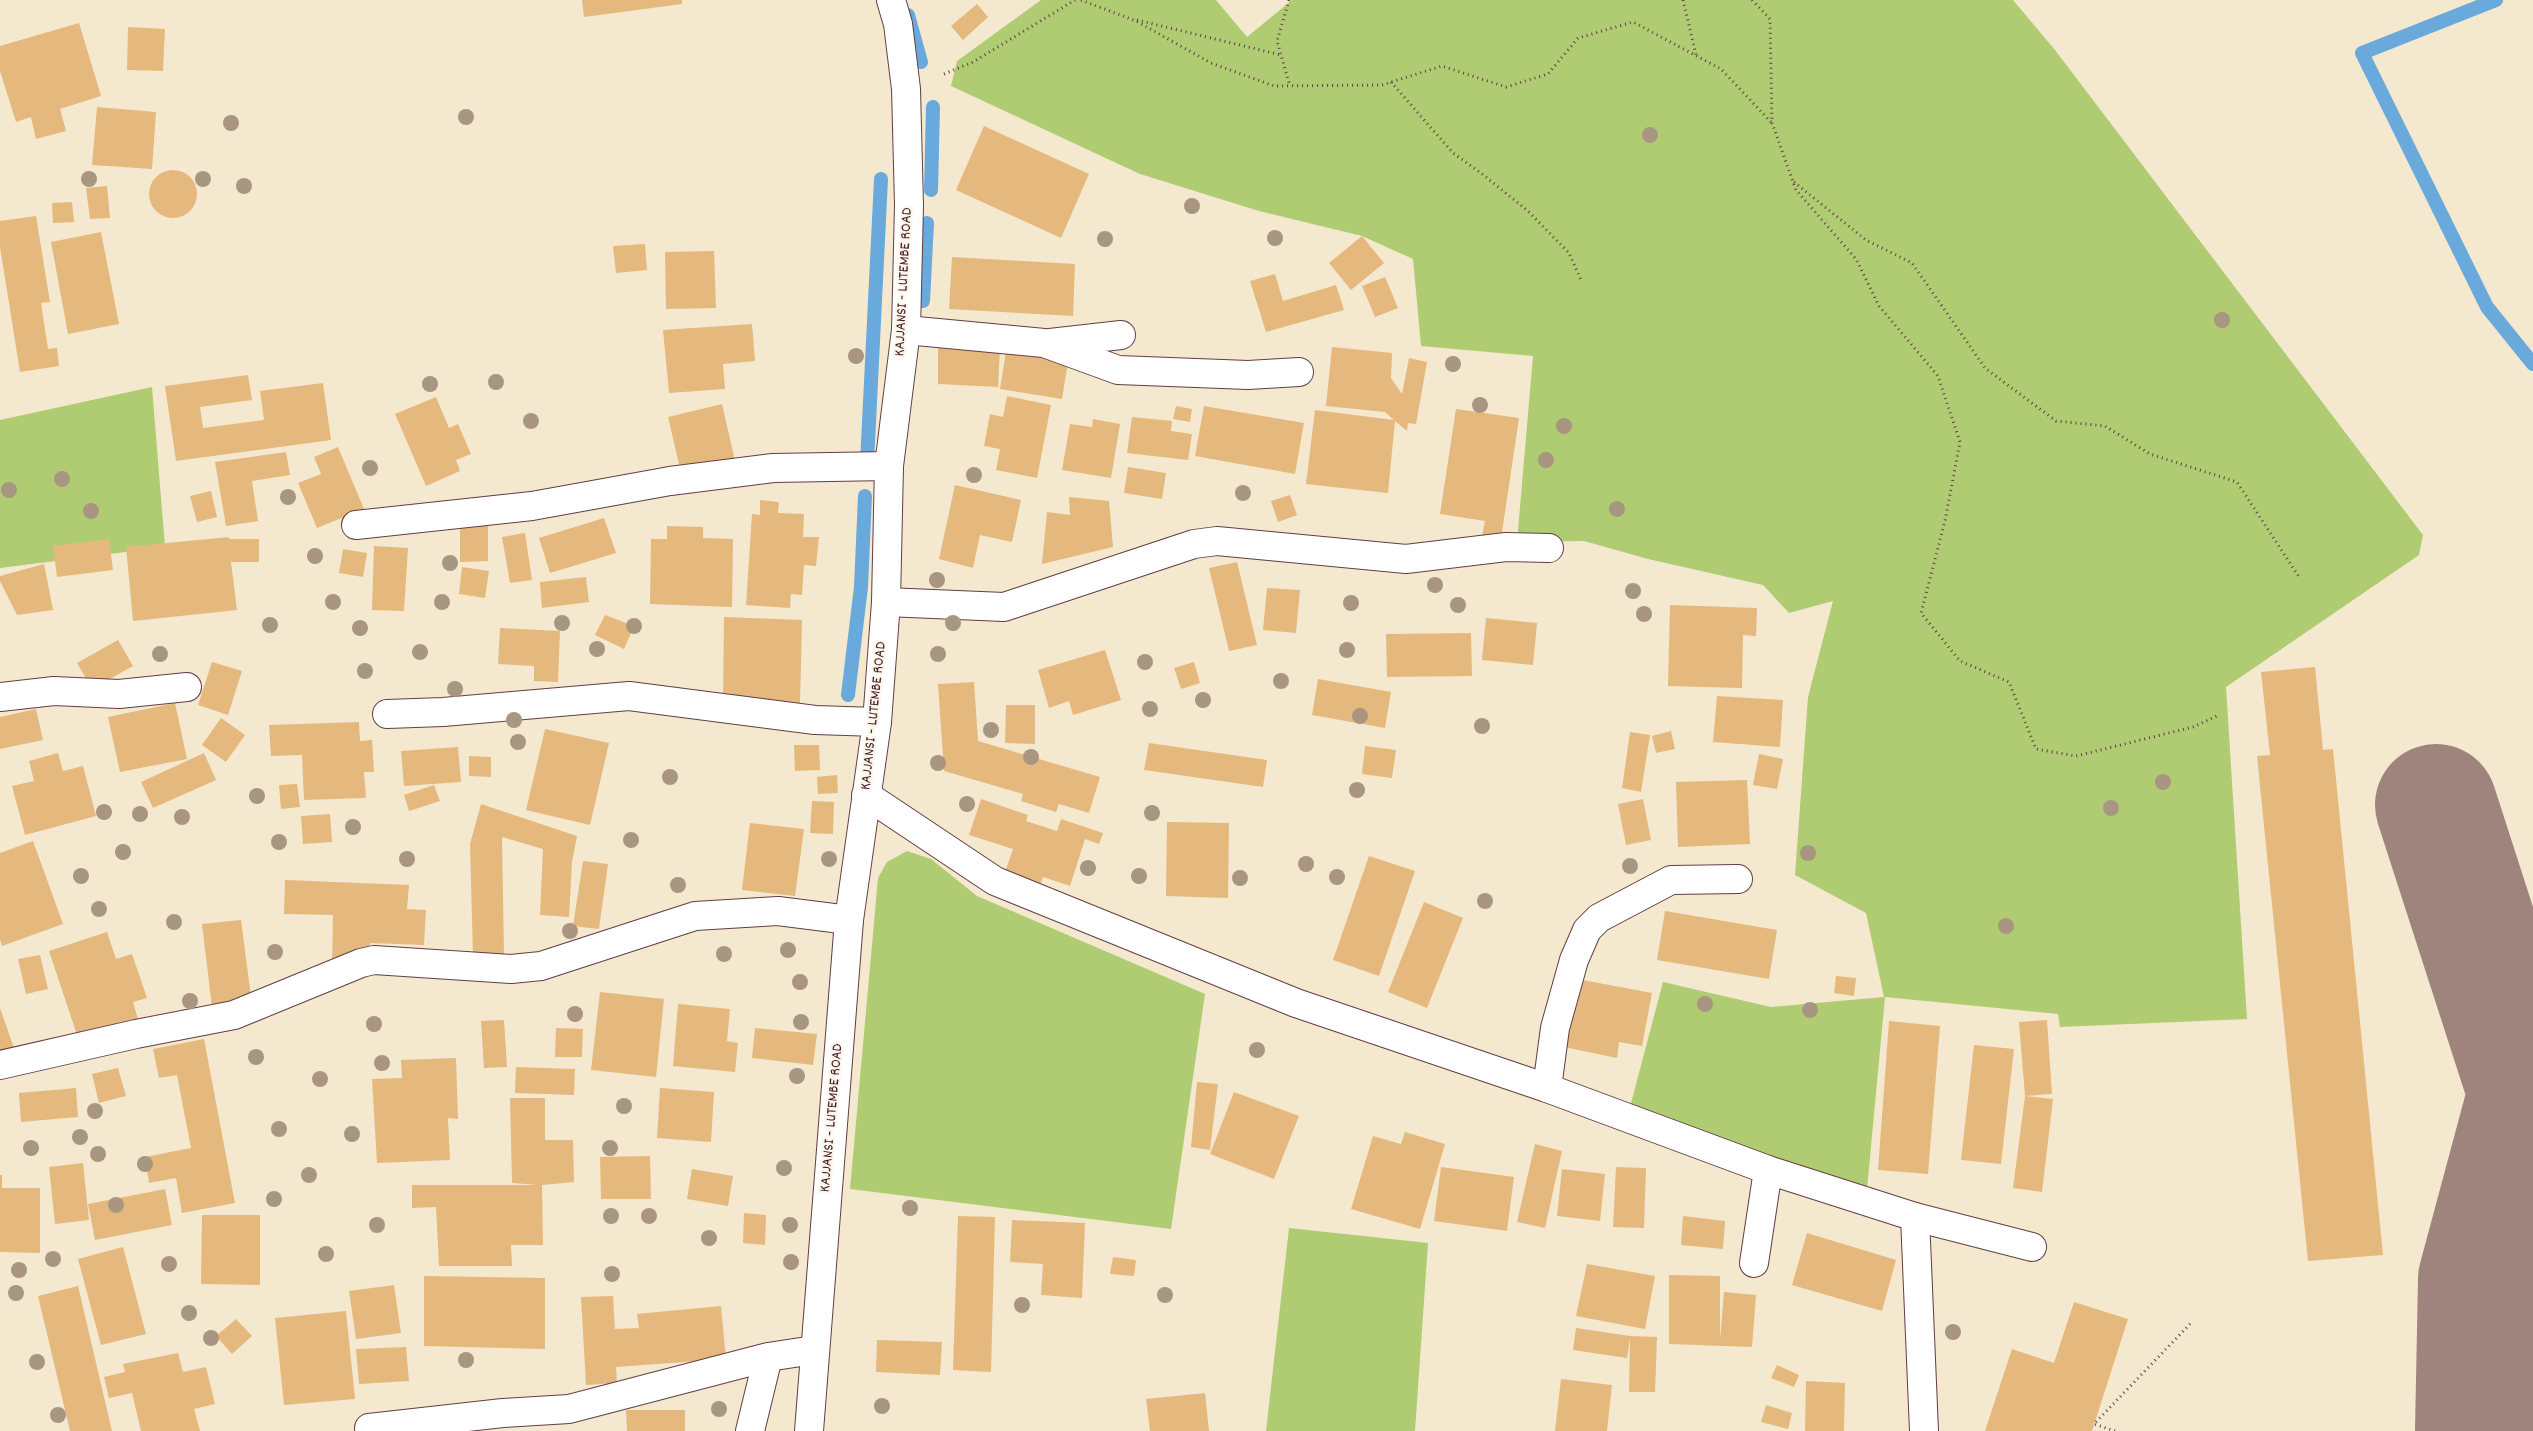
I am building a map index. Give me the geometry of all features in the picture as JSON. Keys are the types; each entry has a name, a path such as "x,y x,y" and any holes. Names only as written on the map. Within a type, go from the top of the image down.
{"street":[{"name":"KAJJANSI - LUTEMBE ROAD","path":"809,1431 849,920 877,722 886,602 889,466 906,330 909,205 906,89 898,24 891,0"},
{"path":"906,330 1044,344 1121,335"},
{"path":"1044,344 1118,370 1248,375 1299,372"},
{"path":"356,525 532,506 670,481 774,468 889,466"},
{"path":"886,602 1004,607 1194,544 1217,541 1406,559 1506,547 1549,548"},
{"path":"0,697 54,691 118,694 187,687"},
{"path":"387,714 443,712 629,696 815,720 877,722"},
{"path":"866,795 995,881 1296,1003 1547,1088 1768,1170 1915,1217 2032,1247"},
{"path":"1547,1088 1556,1028 1574,960 1587,930 1599,918 1671,880 1738,879"},
{"path":"0,1066 136,1034 234,1016 361,963 374,960 511,969 541,966 695,916 778,911 849,920"},
{"path":"1754,1263 1768,1170"},
{"path":"1915,1217 1924,1431"},
{"path":"368,1428 503,1413 570,1409 768,1358 814,1350"},
{"path":"750,1431 768,1358"}],"path":[{"path":"906,89 973,62 1075,0"},
{"path":"1080,0 1126,18 1211,63 1274,86 1382,85 1442,66 1506,87 1548,74 1578,38 1633,22 1721,69 1772,123"},
{"path":"1289,0 1277,42 1290,86"},
{"path":"1683,0 1697,56"},
{"path":"1752,0 1770,19 1772,123 1796,190 1856,258 1879,306 1938,376 1960,442 1945,521 1921,613 1960,661 2010,682 2036,749 2076,756 2193,727 2219,715"},
{"path":"1126,18 1281,55"},
{"path":"1391,82 1453,153 1528,211 1569,253 1581,280"},
{"path":"1793,181 1866,240 1912,263 1985,368 2056,421 2105,426 2150,454 2237,482 2299,577"},
{"path":"2115,1431 2094,1424 2191,1323"}],"green space":[{"path":"1041,0 1216,0 1247,37 1292,0 2013,0 2055,50 2423,535 2419,555 2226,687 2247,1019 2060,1027 2058,1014 1885,997 1867,1189 1630,1107 1663,982 1771,1007 1884,997 1866,913 1795,875 1808,697 1833,601 1789,613 1763,585 1648,559 1584,541 1517,542 1533,356 1421,346 1413,259 1362,236 1259,211 1140,174 951,86 957,61"},
{"path":"152,387 165,547 0,568 0,420"},
{"path":"907,851 931,859 977,896 1205,994 1171,1229 850,1189 878,878 887,862"},
{"path":"1289,1228 1428,1243 1415,1431 1266,1431"}],"building":[{"path":"582,0 682,0 682,4 584,17"},
{"path":"977,4 988,17 963,40 951,26"},
{"path":"79,23 101,96 60,109 66,131 36,139 31,117 16,122 0,71 0,46"},
{"path":"128,27 165,29 163,71 127,70"},
{"path":"97,107 156,112 152,169 92,165"},
{"path":"984,126 1089,174 1061,238 956,190"},
{"path":"168,170 178,170 187,174 193,180 197,194 193,208 187,214 178,218 168,218 159,214 153,208 149,199 149,189 153,180 159,174"},
{"path":"107,186 110,218 90,219 86,188"},
{"path":"72,202 74,222 53,223 52,203"},
{"path":"36,216 50,302 41,303 48,349 57,348 59,366 20,372 0,247 0,221"},
{"path":"101,232 119,324 68,334 51,242"},
{"path":"1362,236 1384,263 1351,290 1329,263"},
{"path":"645,244 647,270 616,273 613,246"},
{"path":"714,251 716,308 666,309 665,252"},
{"path":"952,257 1075,264 1073,316 949,309"},
{"path":"1275,274 1283,301 1336,285 1344,310 1266,332 1250,281"},
{"path":"1385,277 1398,308 1375,317 1362,286"},
{"path":"752,324 755,361 723,364 725,389 669,393 663,330"},
{"path":"938,345 1000,348 998,387 938,384"},
{"path":"1332,347 1392,353 1391,378 1402,394 1409,358 1427,362 1416,424 1408,423 1407,431 1395,421 1388,493 1306,484 1315,410 1394,420 1385,412 1326,406"},
{"path":"1006,351 1068,362 1062,399 1000,389"},
{"path":"248,375 252,400 200,407 203,428 264,420 260,391 323,383 331,440 176,461 165,386"},
{"path":"1007,396 1051,405 1037,478 996,470 1000,449 984,446 990,414 1003,417"},
{"path":"436,397 449,428 458,424 471,454 456,460 460,471 426,486 395,414"},
{"path":"722,404 735,461 681,473 668,417"},
{"path":"1176,406 1192,409 1190,422 1173,419"},
{"path":"1204,406 1304,423 1295,474 1195,456"},
{"path":"1456,409 1519,418 1501,539 1482,536 1485,521 1440,514"},
{"path":"1132,417 1172,421 1171,431 1192,434 1188,460 1127,453"},
{"path":"1093,419 1120,424 1111,478 1062,470 1070,424 1092,427"},
{"path":"338,447 364,509 317,528 298,483 321,474 314,457"},
{"path":"286,452 290,475 252,481 258,521 226,526 215,462"},
{"path":"1128,467 1166,473 1162,499 1124,493"},
{"path":"955,485 1021,500 1012,542 980,535 973,568 939,559"},
{"path":"211,491 217,517 197,522 190,496"},
{"path":"1290,495 1297,515 1278,522 1271,501"},
{"path":"1069,497 1109,501 1113,547 1042,564 1047,512 1070,515"},
{"path":"760,500 779,502 778,513 804,514 803,537 819,537 816,566 804,565 802,595 791,594 790,608 746,605 752,514 760,515"},
{"path":"460,518 488,518 488,561 460,562"},
{"path":"604,518 616,553 550,573 539,538"},
{"path":"667,526 703,527 703,538 733,539 732,607 650,604 651,539 667,539"},
{"path":"525,533 532,580 510,583 502,537"},
{"path":"229,537 229,539 259,539 259,562 231,562 237,610 133,621 126,547"},
{"path":"109,539 113,570 57,577 53,546"},
{"path":"374,546 408,548 404,611 372,610"},
{"path":"343,549 367,553 363,577 339,573"},
{"path":"1237,562 1257,645 1229,651 1209,568"},
{"path":"44,564 53,610 17,615 0,581 0,576"},
{"path":"462,567 489,571 485,598 459,594"},
{"path":"586,577 589,602 542,608 540,582"},
{"path":"1267,588 1300,590 1296,633 1263,630"},
{"path":"1670,605 1757,608 1756,636 1743,635 1742,688 1668,686"},
{"path":"605,615 634,626 624,649 595,635"},
{"path":"724,617 802,620 800,704 723,701"},
{"path":"1486,618 1537,623 1533,665 1482,660"},
{"path":"500,628 560,631 558,682 534,681 534,666 498,664"},
{"path":"1471,633 1472,676 1387,677 1386,634"},
{"path":"118,640 133,666 92,689 77,663"},
{"path":"1105,650 1121,700 1073,715 1069,701 1049,708 1038,670"},
{"path":"212,662 242,671 228,715 198,705"},
{"path":"1194,662 1200,683 1181,689 1174,668"},
{"path":"2315,667 2323,750 2333,749 2383,1255 2308,1261 2257,756 2270,755 2261,672"},
{"path":"1318,679 1391,692 1385,728 1312,715"},
{"path":"974,682 978,741 1100,777 1089,813 1059,804 1056,812 1021,801 1023,794 944,771 938,684"},
{"path":"1717,696 1783,700 1780,747 1713,742"},
{"path":"175,703 187,759 120,772 108,717"},
{"path":"1006,705 1035,705 1035,744 1005,743"},
{"path":"36,709 43,740 0,749 0,717"},
{"path":"221,718 245,735 226,762 202,745"},
{"path":"359,722 360,741 372,740 374,772 364,772 366,798 304,800 302,755 271,756 269,725"},
{"path":"545,729 609,743 590,825 526,810"},
{"path":"1671,731 1675,749 1656,753 1652,736"},
{"path":"1630,732 1650,735 1641,792 1622,788"},
{"path":"1149,743 1267,760 1263,787 1144,770"},
{"path":"794,745 819,745 820,770 795,771"},
{"path":"1365,746 1396,750 1392,778 1362,774"},
{"path":"458,747 461,782 404,786 401,751"},
{"path":"58,753 63,771 83,766 96,816 25,835 12,786 34,781 29,761"},
{"path":"204,753 216,780 153,808 141,782"},
{"path":"1759,754 1783,759 1777,789 1753,785"},
{"path":"469,756 491,757 491,777 469,776"},
{"path":"837,775 838,793 818,794 817,777"},
{"path":"1747,780 1750,844 1678,847 1676,782"},
{"path":"297,784 300,807 281,809 279,785"},
{"path":"434,785 440,801 409,811 404,795"},
{"path":"981,799 1028,815 1026,821 1057,831 1061,819 1103,833 1099,844 1085,839 1070,886 1043,877 1040,885 1005,872 1013,849 969,835"},
{"path":"1643,799 1651,840 1626,845 1618,804"},
{"path":"812,801 834,802 833,834 810,833"},
{"path":"481,804 577,836 572,862 569,917 540,915 543,849 502,837 504,956 473,957 470,844"},
{"path":"330,814 332,842 303,844 301,816"},
{"path":"1167,822 1229,823 1228,898 1166,896"},
{"path":"750,823 804,829 795,896 742,890"},
{"path":"33,841 63,924 2,946 0,939 0,853"},
{"path":"1369,856 1415,871 1379,976 1333,960"},
{"path":"583,861 608,864 599,929 573,926"},
{"path":"285,880 409,885 407,909 426,910 424,945 370,943 370,965 332,964 333,915 284,914"},
{"path":"1424,902 1463,918 1427,1008 1388,992"},
{"path":"1665,911 1777,930 1769,979 1657,960"},
{"path":"241,920 253,1012 213,1016 202,924"},
{"path":"107,932 116,959 132,954 147,998 133,1002 138,1019 78,1038 49,951"},
{"path":"40,955 48,989 26,994 18,959"},
{"path":"1836,976 1856,978 1854,996 1834,993"},
{"path":"1577,979 1652,993 1642,1046 1619,1042 1617,1058 1564,1047"},
{"path":"600,992 664,999 656,1077 591,1070"},
{"path":"678,1004 730,1009 727,1041 738,1043 735,1072 673,1066"},
{"path":"0,1008 14,1048 0,1053"},
{"path":"504,1020 507,1067 484,1068 481,1021"},
{"path":"2047,1020 2052,1094 2025,1096 2019,1022"},
{"path":"1889,1021 1940,1026 1928,1174 1878,1170"},
{"path":"556,1028 583,1029 582,1057 555,1057"},
{"path":"755,1028 817,1034 813,1065 752,1058"},
{"path":"204,1039 235,1203 182,1213 176,1178 149,1183 145,1157 191,1148 177,1075 159,1078 153,1049"},
{"path":"1974,1045 2014,1049 2001,1164 1961,1160"},
{"path":"456,1058 458,1119 448,1118 450,1160 377,1163 372,1079 402,1078 401,1060"},
{"path":"516,1067 575,1069 574,1095 515,1093"},
{"path":"118,1068 126,1096 99,1103 92,1074"},
{"path":"1197,1082 1218,1084 1210,1150 1191,1147"},
{"path":"76,1088 78,1117 21,1122 19,1093"},
{"path":"660,1088 714,1092 711,1142 657,1138"},
{"path":"1234,1092 1299,1116 1274,1179 1210,1154"},
{"path":"2025,1096 2053,1099 2042,1192 2013,1188"},
{"path":"510,1098 545,1098 545,1140 573,1140 574,1182 542,1185 543,1245 511,1245 512,1266 439,1266 436,1207 412,1208 412,1185 538,1185 512,1183"},
{"path":"1405,1132 1445,1144 1420,1229 1351,1209 1373,1136 1401,1144"},
{"path":"1535,1144 1562,1151 1545,1228 1517,1222"},
{"path":"650,1156 651,1199 601,1199 600,1157"},
{"path":"83,1163 89,1220 55,1224 49,1167"},
{"path":"1441,1167 1514,1177 1507,1231 1434,1221"},
{"path":"1616,1167 1646,1168 1644,1228 1613,1227"},
{"path":"692,1169 733,1176 728,1206 687,1199"},
{"path":"1562,1169 1605,1174 1600,1221 1557,1216"},
{"path":"0,1175 2,1175 2,1188 40,1188 40,1253 0,1252"},
{"path":"165,1189 172,1225 95,1240 88,1204"},
{"path":"744,1213 766,1215 765,1245 743,1243"},
{"path":"202,1215 260,1215 260,1285 201,1284"},
{"path":"958,1216 995,1217 991,1372 953,1370"},
{"path":"1683,1216 1725,1221 1723,1249 1681,1245"},
{"path":"1012,1220 1085,1223 1082,1298 1041,1295 1043,1264 1010,1262"},
{"path":"1807,1233 1896,1260 1882,1311 1792,1285"},
{"path":"123,1247 146,1334 101,1345 78,1259"},
{"path":"1113,1257 1136,1260 1134,1276 1110,1274"},
{"path":"1587,1264 1655,1276 1645,1329 1576,1316"},
{"path":"1669,1275 1720,1276 1720,1340 1724,1292 1756,1295 1752,1347 1669,1344"},
{"path":"424,1276 545,1278 545,1349 424,1346"},
{"path":"394,1285 401,1333 356,1339 349,1291"},
{"path":"78,1286 112,1431 70,1431 38,1296"},
{"path":"613,1296 615,1329 639,1328 637,1314 721,1306 726,1359 616,1367 617,1383 586,1385 581,1297"},
{"path":"2074,1302 2128,1319 2092,1431 1985,1431 2012,1349 2054,1363"},
{"path":"346,1311 355,1399 284,1405 275,1318"},
{"path":"236,1319 252,1336 232,1354 216,1336"},
{"path":"1576,1328 1630,1336 1657,1337 1655,1392 1629,1392 1630,1338 1627,1358 1573,1350"},
{"path":"877,1340 942,1342 940,1375 876,1372"},
{"path":"406,1347 409,1381 359,1384 356,1349"},
{"path":"178,1353 183,1372 206,1367 215,1404 194,1409 200,1431 141,1431 132,1393 109,1398 104,1377 125,1372 123,1364"},
{"path":"1777,1365 1799,1375 1794,1387 1771,1378"},
{"path":"1561,1379 1612,1385 1607,1431 1555,1431"},
{"path":"1806,1381 1845,1383 1844,1431 1805,1431"},
{"path":"1205,1393 1209,1431 1150,1431 1146,1399"},
{"path":"1766,1405 1792,1413 1788,1429 1761,1422"},
{"path":"626,1410 685,1410 685,1431 627,1431"}],"waterway":[{"path":"2496,0 2362,53 2487,307 2533,364"},
{"path":"908,15 921,62"},
{"path":"931,190 933,107"},
{"path":"867,463 881,179"},
{"path":"923,301 927,223"},
{"path":"848,695 861,587 865,496"}],"taxiway":[{"path":"2436,805 2529,1093"},
{"path":"2476,1431 2479,1279 2529,1093 2533,1093"}]}
